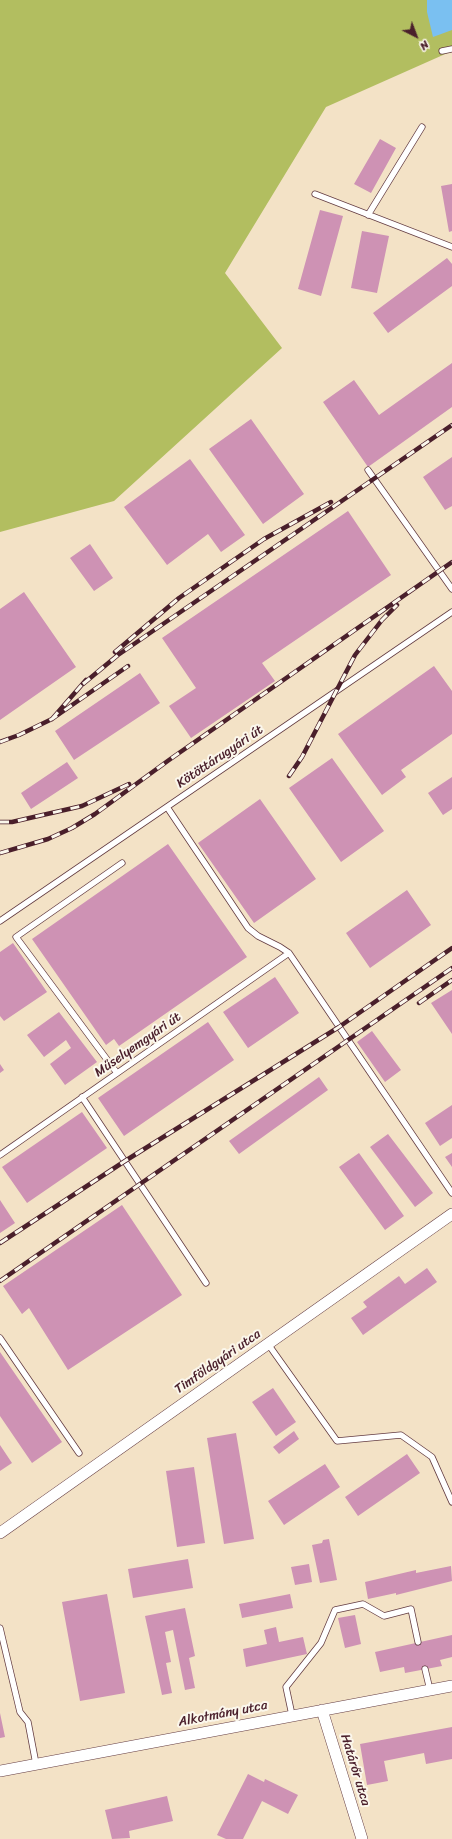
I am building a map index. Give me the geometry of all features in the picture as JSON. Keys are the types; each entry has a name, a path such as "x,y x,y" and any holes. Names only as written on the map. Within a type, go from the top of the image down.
{"street":[{"name":"Timföldgyári utca","path":"0,1533 452,1214"},
{"name":"Alkotmány utca","path":"0,1771 452,1686"},
{"name":"Határőr utca","path":"322,1710 362,1839"}],"lane":[{"path":"442,51 452,49"},
{"path":"368,215 422,127"},
{"path":"315,194 452,247"},
{"path":"368,470 452,589"},
{"name":"Kötöttárugyári út","path":"0,921 452,612"},
{"path":"167,807 248,928 258,936 280,947 289,954 452,1193"},
{"path":"117,1073 16,937 122,863"},
{"name":"Műselyemgyári út","path":"0,1155 289,954"},
{"path":"82,1097 206,1283"},
{"path":"1,1341 79,1453"},
{"path":"268,1344 337,1441 401,1435 432,1457 452,1502"},
{"path":"292,1715 286,1687 321,1643 335,1610 363,1604 384,1616 411,1609 418,1642"},
{"path":"0,1628 20,1712 28,1722 36,1764"},
{"path":"425,1669 430,1690"}],"green space":[{"path":"0,0 452,0 452,51 326,107 225,273 282,348 114,501 0,532"}],"water":[{"path":"427,0 452,0 452,30 433,37 427,12"}],"building":[{"path":"380,139 396,148 371,193 354,184"},
{"path":"452,184 452,231 449,232 441,186"},
{"path":"320,210 343,216 321,296 298,289"},
{"path":"362,231 389,236 377,293 351,288"},
{"path":"447,258 452,264 452,286 388,333 373,313"},
{"path":"452,363 452,407 368,467 323,402 354,380 379,415"},
{"path":"251,419 304,494 263,524 209,449"},
{"path":"452,457 452,506 445,510 423,477"},
{"path":"190,459 245,535 221,552 208,534 167,565 124,507"},
{"path":"348,511 391,575 262,663 275,681 191,738 169,706 196,688 162,638"},
{"path":"90,544 113,578 94,591 70,558"},
{"path":"24,592 76,667 0,720 0,609"},
{"path":"434,666 452,691 452,734 401,770 406,777 382,795 338,734"},
{"path":"140,673 160,703 74,760 55,731"},
{"path":"332,758 384,831 341,862 289,788"},
{"path":"67,762 78,778 31,809 21,793"},
{"path":"452,777 452,809 443,815 428,793"},
{"path":"260,799 316,879 254,923 198,843"},
{"path":"168,844 247,957 119,1046 114,1039 106,1045 32,939"},
{"path":"407,890 431,925 370,968 346,933"},
{"path":"13,943 47,992 4,1021 0,1016 0,952"},
{"path":"275,977 299,1013 248,1048 223,1012"},
{"path":"452,990 452,1034 431,1003"},
{"path":"59,1012 97,1062 65,1085 50,1064 71,1048 66,1040 44,1057 27,1035"},
{"path":"208,1022 234,1060 124,1136 98,1098"},
{"path":"372,1031 401,1070 385,1082 357,1042"},
{"path":"0,1064 4,1070 0,1073"},
{"path":"319,1077 328,1090 239,1154 229,1141"},
{"path":"452,1105 452,1138 440,1146 425,1123"},
{"path":"82,1112 107,1148 27,1203 2,1167"},
{"path":"388,1134 433,1193 415,1207 370,1147"},
{"path":"359,1153 404,1216 385,1230 339,1167"},
{"path":"452,1153 452,1167 445,1157"},
{"path":"0,1200 15,1223 0,1233"},
{"path":"122,1205 182,1295 68,1370 29,1308 22,1314 3,1286"},
{"path":"427,1268 437,1282 363,1335 351,1318 367,1307 363,1302 399,1276 405,1284"},
{"path":"0,1352 62,1442 32,1463 0,1416"},
{"path":"273,1388 296,1422 276,1436 252,1402"},
{"path":"294,1431 299,1439 279,1454 273,1447"},
{"path":"236,1433 254,1539 224,1544 207,1438"},
{"path":"0,1445 12,1463 0,1471"},
{"path":"407,1454 420,1473 358,1516 345,1497"},
{"path":"325,1464 340,1487 284,1525 268,1501"},
{"path":"194,1467 205,1543 177,1547 166,1471"},
{"path":"329,1539 337,1580 320,1583 312,1545 322,1543 323,1540"},
{"path":"188,1559 193,1588 133,1598 128,1569"},
{"path":"309,1564 312,1582 295,1585 291,1567"},
{"path":"451,1566 452,1581 396,1595 396,1593 368,1599 365,1582 416,1570 416,1573"},
{"path":"107,1594 125,1693 80,1701 62,1602"},
{"path":"290,1594 293,1608 242,1618 239,1604"},
{"path":"185,1608 195,1656 189,1658 195,1688 185,1690 173,1630 165,1632 171,1662 166,1663 172,1693 162,1695 145,1616"},
{"path":"355,1615 361,1644 345,1648 338,1618"},
{"path":"276,1627 279,1642 303,1637 307,1654 246,1667 243,1649 267,1644 264,1630"},
{"path":"452,1635 452,1657 440,1660 442,1666 405,1673 404,1667 380,1672 375,1652"},
{"path":"0,1713 5,1737 0,1738"},
{"path":"452,1727 452,1759 426,1764 424,1753 384,1761 388,1781 367,1785 360,1744"},
{"path":"248,1774 264,1782 265,1779 298,1795 288,1814 262,1801 243,1839 226,1839 217,1835"},
{"path":"167,1796 173,1821 129,1831 130,1838 112,1839 105,1810"}],"railway":[{"path":"83,684 118,655 452,425"},
{"path":"115,652 179,598 264,539 331,502"},
{"path":"0,853 48,839 72,828 95,814 169,760 452,562"},
{"path":"289,776 302,757 355,655 382,620 397,605"},
{"path":"0,742 19,735 52,719 128,666"},
{"path":"52,719 86,680"},
{"path":"0,822 12,822 82,806 129,784"},
{"path":"0,1243 125,1161 339,1027 452,948"},
{"path":"0,1281 452,968"},
{"path":"419,1003 452,980"}]}
